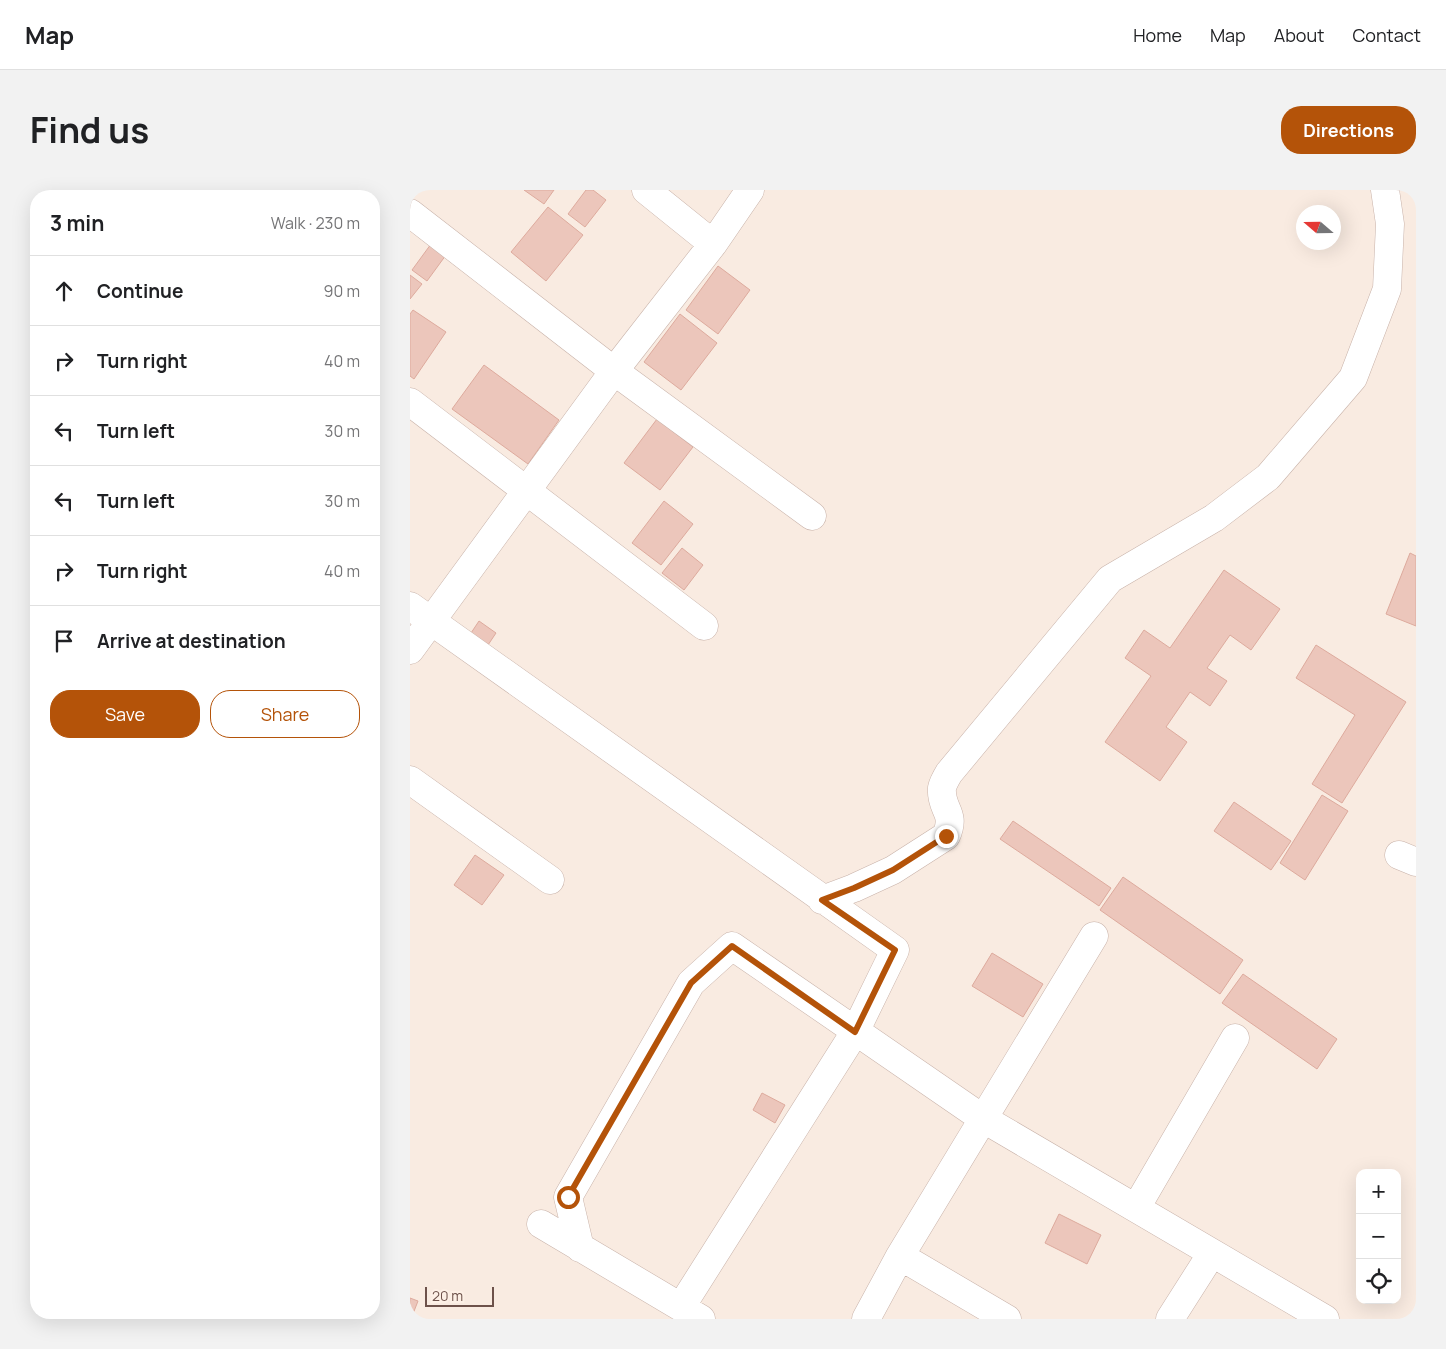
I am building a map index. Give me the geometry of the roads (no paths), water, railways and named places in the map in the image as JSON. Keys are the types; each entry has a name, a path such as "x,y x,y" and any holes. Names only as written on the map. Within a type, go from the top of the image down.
{"street":[{"path":"646,190 713,244"},
{"path":"410,650 421,614 527,490 614,371 713,244 750,190"},
{"path":"822,900 893,870 946,836 951,818 942,798 942,786 949,773 1110,579 1214,518 1268,477 1353,378 1387,289 1390,224 1385,190"},
{"path":"410,213 614,371 812,516"},
{"path":"410,402 704,626"},
{"path":"421,614 895,950 855,1032 691,1313 540,1224"},
{"path":"410,780 550,880"},
{"path":"866,1319 900,1256 982,1118 1094,936"},
{"path":"580,1248 568,1197 691,983 732,946 982,1118 1325,1319"},
{"path":"1136,1208 1235,1038"},
{"path":"1170,1319 1212,1253"},
{"path":"900,1256 1007,1319"}]}
